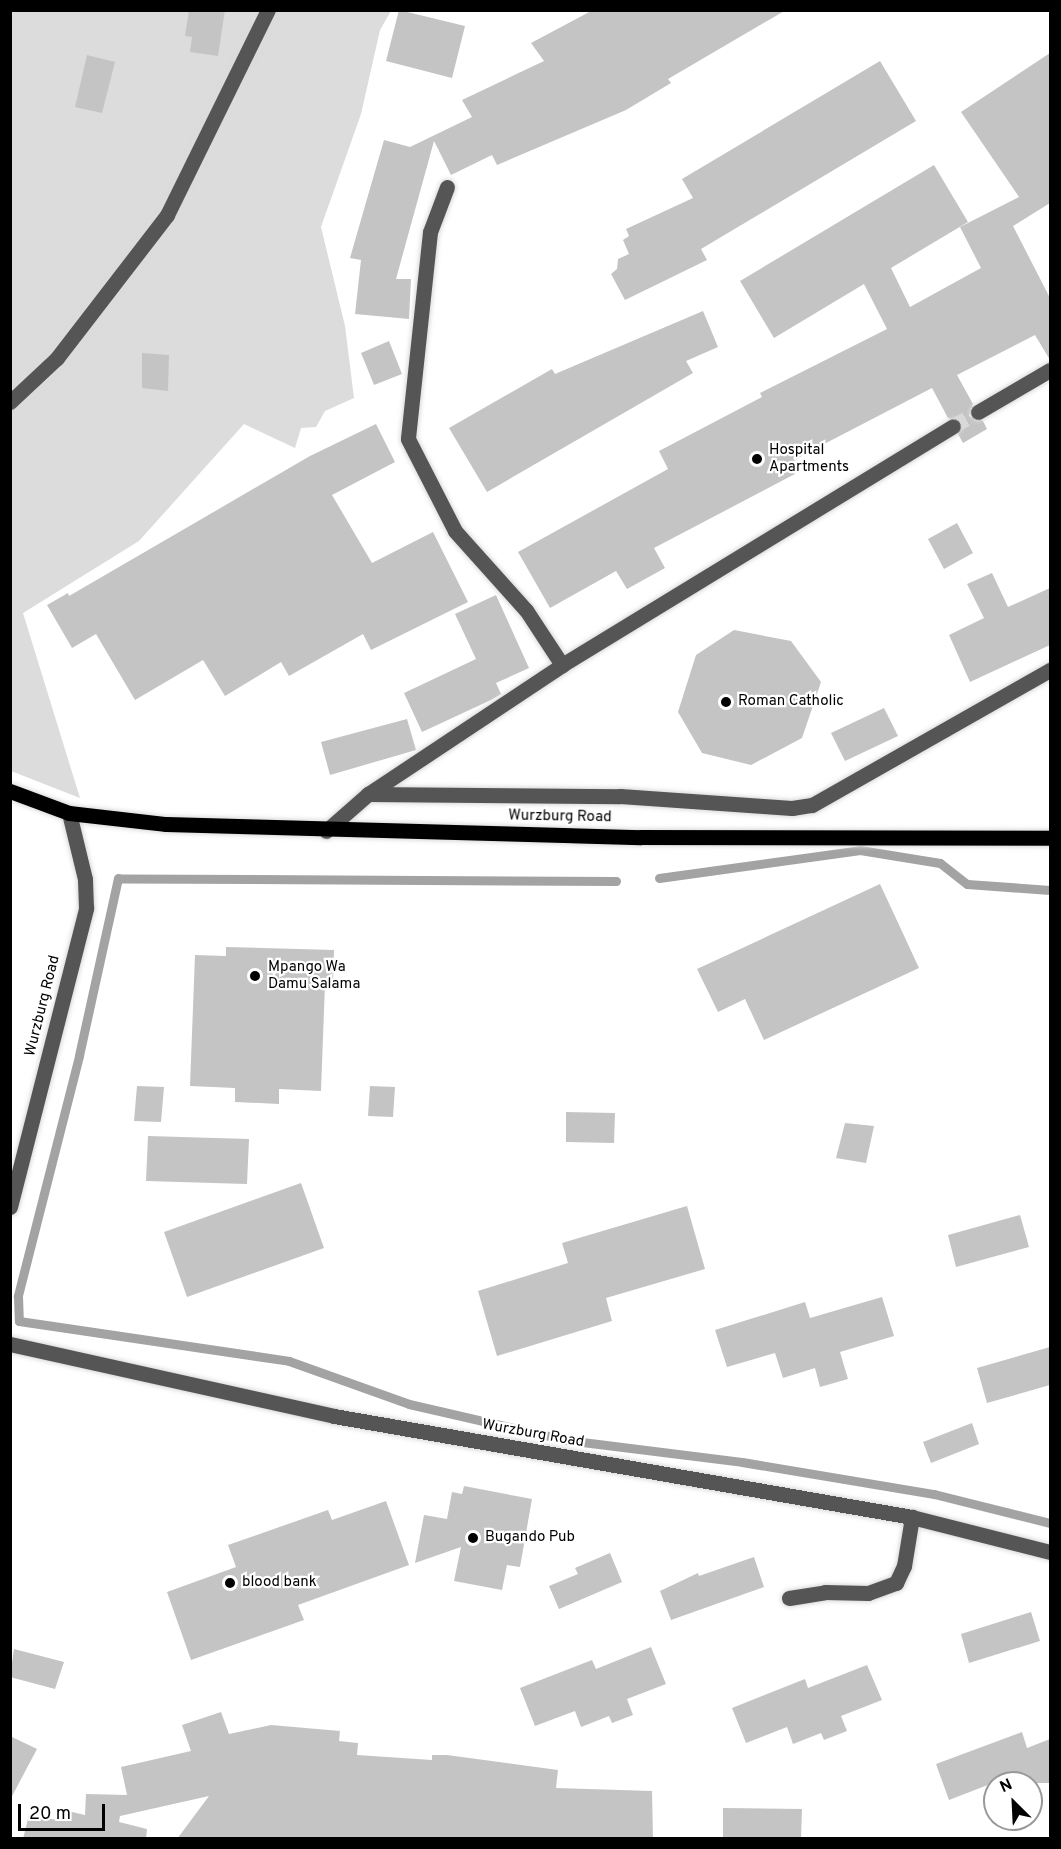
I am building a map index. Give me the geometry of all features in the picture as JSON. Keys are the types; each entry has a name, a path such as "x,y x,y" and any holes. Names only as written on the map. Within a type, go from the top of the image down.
{"main road":[{"name":"Wurzburg Road","path":"10,791 69,813 166,824 326,831 1050,838"}],"street":[{"path":"10,402 57,358 167,215 268,10"},
{"path":"447,187 430,232 408,439 455,531 526,610 562,665"},
{"path":"978,412 1050,370"},
{"path":"326,831 368,794 562,665 953,426"},
{"path":"368,794 620,796 792,808 812,805 1050,670"},
{"name":"Wurzburg Road","path":"10,1208 86,908 85,879 69,813"},
{"name":"Wurzburg Road","path":"12,1349 334,1416 912,1517 1050,1552"},
{"path":"789,1598 825,1592 868,1593 896,1583 904,1566 912,1517"}],"shaded area":[{"path":"10,11 391,11 380,30 361,114 321,227 345,326 354,398 325,411 316,427 301,428 295,448 244,424 139,541 23,613 80,798 11,771"}],"building":[{"path":"189,10 225,10 218,56 190,52 192,37 185,36"},
{"path":"399,10 465,26 452,78 386,61"},
{"path":"593,10 786,10 668,79 671,83 626,110 497,165 492,155 451,175 434,141 396,279 411,279 409,319 355,314 361,260 350,258 384,140 410,147 472,117 462,100 544,61 531,43"},
{"path":"1050,53 1050,203 1013,226 1050,298 1050,360 1035,335 957,375 973,404 969,416 983,421 987,429 963,443 958,434 962,421 948,418 932,388 803,455 790,464 795,474 654,548 665,568 627,589 616,571 550,608 518,552 668,469 659,451 762,397 760,393 887,329 864,284 774,338 740,281 934,165 968,222 891,268 910,307 981,268 960,227 1019,197 961,112"},
{"path":"87,55 115,62 102,113 75,107"},
{"path":"880,61 916,121 701,249 707,260 625,300 611,274 617,269 618,259 629,254 623,240 629,236 626,229 693,198 682,179"},
{"path":"703,311 718,347 686,361 693,373 487,492 449,428 552,369 555,374"},
{"path":"389,341 402,374 374,385 361,353"},
{"path":"142,353 169,355 168,391 142,388"},
{"path":"376,424 395,462 332,495 372,563 433,532 468,602 371,650 363,634 289,676 281,662 225,696 203,660 135,700 96,634 72,648 47,605 68,593 69,596 310,456"},
{"path":"957,523 973,553 944,569 928,539"},
{"path":"992,573 1008,607 1050,588 1050,645 970,682 949,635 984,618 967,584"},
{"path":"496,595 529,668 496,683 501,694 491,700 422,732 404,693 476,659 455,614"},
{"path":"734,630 791,641 821,682 802,738 751,765 702,753 678,712 696,655"},
{"path":"884,708 898,736 845,761 831,733"},
{"path":"407,719 416,750 330,775 321,742"},
{"path":"880,884 919,968 764,1040 745,999 718,1012 697,969"},
{"path":"226,947 334,950 333,984 325,984 321,1091 279,1089 279,1104 235,1102 235,1088 190,1086 195,955 226,956"},
{"path":"137,1086 164,1087 161,1122 134,1121"},
{"path":"370,1086 395,1087 393,1117 368,1116"},
{"path":"566,1112 615,1113 614,1143 566,1142"},
{"path":"845,1123 874,1126 866,1163 836,1158"},
{"path":"148,1136 249,1139 247,1184 146,1181"},
{"path":"301,1183 324,1248 187,1297 164,1232"},
{"path":"687,1206 705,1269 606,1298 612,1321 497,1356 478,1291 568,1263 562,1243"},
{"path":"1020,1215 1029,1247 956,1267 948,1235"},
{"path":"882,1297 894,1336 840,1352 848,1379 820,1387 815,1368 783,1378 775,1353 727,1367 715,1330 805,1302 810,1318"},
{"path":"1050,1347 1050,1385 987,1403 977,1368"},
{"path":"972,1423 979,1444 931,1463 923,1442"},
{"name":"Bugando Pub","path":"464,1486 532,1499 520,1567 507,1565 502,1590 454,1581 461,1547 415,1563 424,1515 447,1519 452,1492 462,1494"},
{"path":"386,1501 409,1565 298,1605 304,1620 191,1660 167,1592 236,1567 228,1545 328,1510 332,1520"},
{"path":"610,1553 622,1582 559,1609 549,1586 578,1574 575,1568"},
{"path":"754,1557 764,1587 671,1620 660,1591 698,1573 699,1576"},
{"path":"1031,1612 1040,1641 969,1663 961,1634"},
{"path":"651,1647 666,1684 627,1699 633,1715 612,1723 609,1716 581,1727 575,1711 535,1726 520,1688 592,1660 596,1669"},
{"path":"14,1649 64,1662 55,1689 10,1677"},
{"path":"867,1665 882,1700 841,1716 847,1731 824,1740 821,1733 793,1744 787,1727 746,1743 732,1708 805,1679 808,1688"},
{"path":"221,1712 229,1734 271,1725 340,1731 339,1741 358,1743 357,1755 432,1760 432,1755 447,1755 558,1770 556,1788 652,1791 653,1839 177,1839 209,1796 120,1816 119,1822 147,1829 146,1839 23,1839 29,1815 57,1820 59,1809 85,1815 86,1794 127,1795 121,1767 191,1751 182,1725"},
{"path":"1022,1732 1027,1748 1050,1739 1050,1783 1043,1783 1043,1771 983,1771 983,1787 949,1800 936,1764"},
{"path":"10,1736 37,1749 10,1800"},
{"path":"723,1808 802,1809 801,1839 723,1839"}],"waterway":[{"path":"659,878 860,850 940,863 967,884 1050,890"},
{"path":"616,881 118,878 79,1056 18,1296 19,1321 289,1361 409,1404 566,1440 742,1462 934,1494 1050,1523"}],"tunnel":[{"path":"953,426 978,412"}],"place":[{"name":"Hospital Apartments","path":"757,459"},
{"name":"Roman Catholic","path":"726,702"},
{"name":"Mpango Wa Damu Salama","path":"255,976"},
{"name":"Bugando Pub","path":"473,1538"},
{"name":"blood bank","path":"230,1583"}]}
